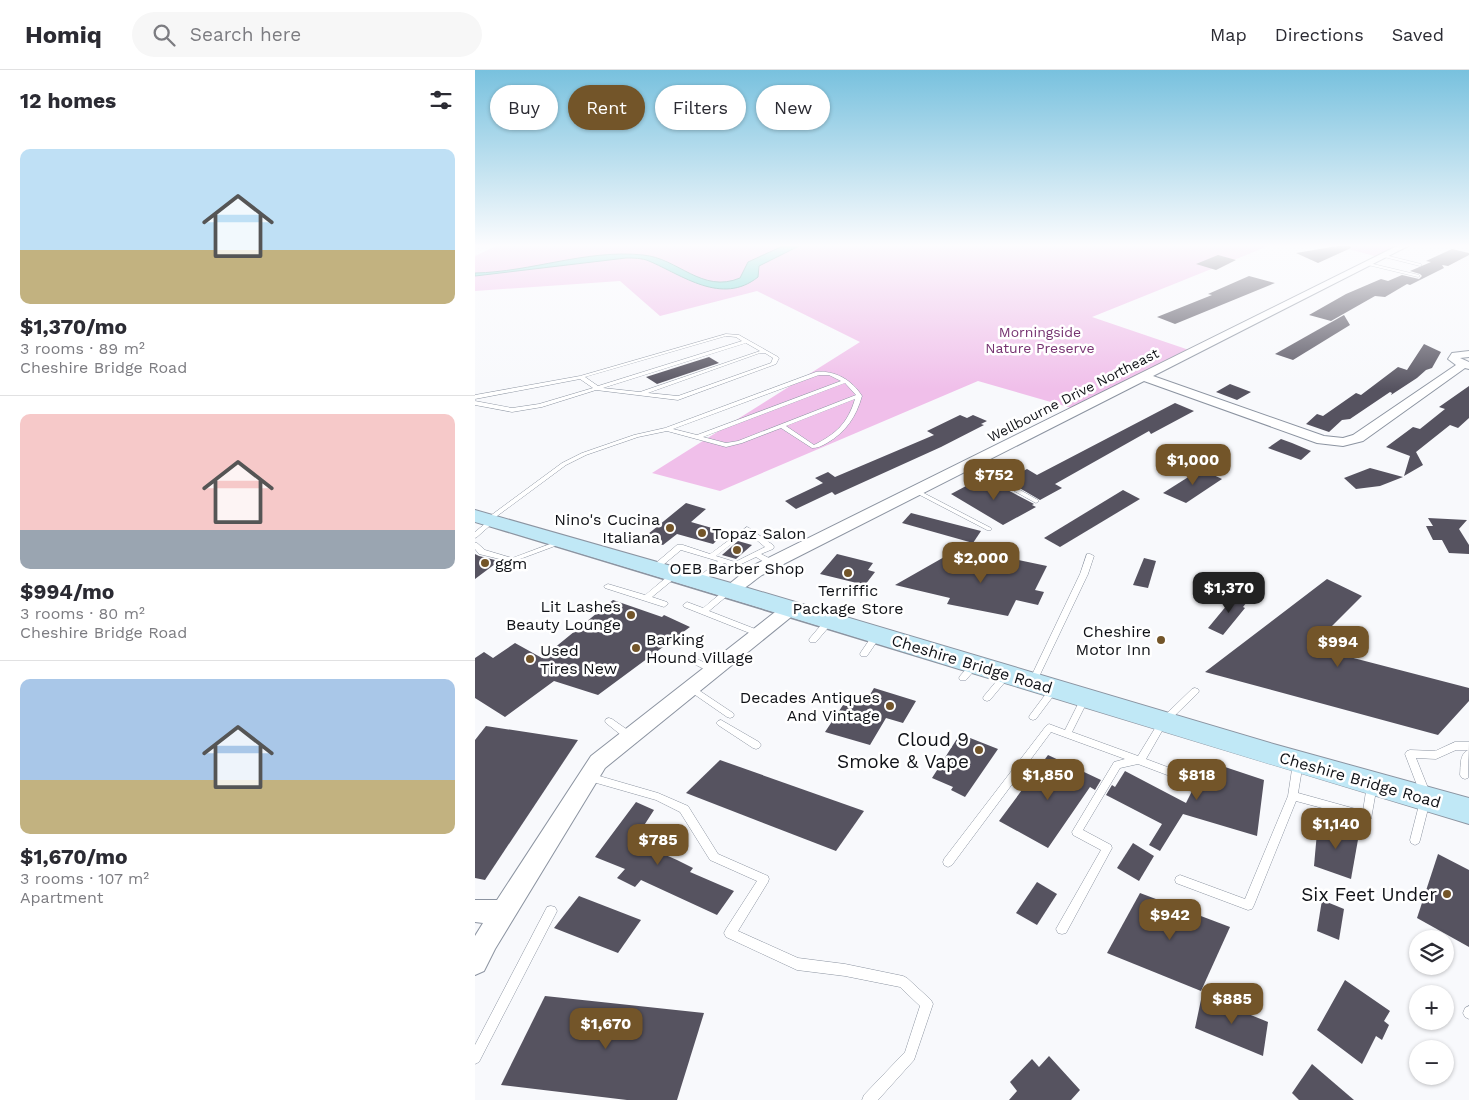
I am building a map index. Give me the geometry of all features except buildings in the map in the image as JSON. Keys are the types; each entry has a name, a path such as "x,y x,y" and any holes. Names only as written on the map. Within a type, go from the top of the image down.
{"main road":[{"name":"Cheshire Bridge Road","path":"481,522 564,541 791,609 821,630 969,671 1007,674 1372,784 1469,810"}],"street":[{"name":"Wellbourne Drive Northeast","path":"730,590 742,580 916,490 1310,293"},
{"path":"1143,376 1252,417 1321,440 1343,442 1358,438 1467,362"},
{"path":"475,962 598,762 791,609"},
{"path":"475,911 504,912"}],"lane":[{"path":"475,397 581,377 726,336 737,336 776,358 773,364 677,398 598,390 581,377"},
{"path":"475,403 512,410 540,406 598,390 747,341"},
{"path":"640,394 766,352"},
{"path":"481,522 564,464 583,454 636,436 667,429 818,374 827,373 845,381 859,396"},
{"path":"697,437 845,381"},
{"path":"781,426 814,447 837,436 854,415 859,396"},
{"path":"667,429 726,445 740,442 859,396"},
{"path":"970,464 1036,501"},
{"path":"916,490 989,529"},
{"path":"654,568 680,547 710,557 723,560 735,565 770,547 747,529 710,557"},
{"path":"475,545 482,552 512,560 564,541"},
{"path":"756,554 772,564"},
{"path":"1033,718 1043,685 1090,556"},
{"path":"699,581 723,560"},
{"path":"647,598 676,574"},
{"path":"608,586 664,604"},
{"path":"703,612 730,590"},
{"path":"687,605 760,634"},
{"path":"695,661 713,670"},
{"path":"987,698 1007,674"},
{"path":"691,688 729,715"},
{"path":"1062,929 1107,848 1077,832 1117,765 1141,760 1163,722 1195,691"},
{"path":"1067,734 1085,698"},
{"path":"609,721 629,736"},
{"path":"721,723 756,745"},
{"path":"948,862 1049,728 1141,760 1183,777"},
{"path":"1415,840 1427,799 1410,754 1435,754 1455,746 1469,746"},
{"path":"1465,775 1466,756 1469,753"},
{"path":"1179,880 1249,905 1293,796 1298,762"},
{"path":"589,777 658,797 684,809 714,857 764,879 730,933 797,964 845,970 903,982 927,1004 910,1056 869,1100"},
{"path":"1293,796 1367,816 1372,784"},
{"path":"475,1058 551,911"}],"green space":[{"name":"Morningside Nature Preserve","path":"634,293 749,293 660,316"},
{"name":"Morningside Nature Preserve","path":"761,293 1152,293 1092,317 1192,351 1075,409 978,381 720,491 652,473 860,342"}],"place":[{"name":"Nino's Cucina Italiana","path":"670,528"},
{"name":"Topaz Salon","path":"702,533"},
{"name":"OEB Barber Shop","path":"737,550"},
{"name":"ggm","path":"485,563"},
{"name":"Terriffic Package Store","path":"848,573"},
{"name":"Lit Lashes Beauty Lounge","path":"631,615"},
{"name":"Cheshire Motor Inn","path":"1161,640"},
{"name":"Barking Hound Village","path":"636,648"},
{"name":"Used Tires New","path":"530,659"},
{"name":"Decades Antiques And Vintage","path":"890,706"},
{"name":"Cloud 9 Smoke & Vape","path":"979,750"},
{"name":"Six Feet Under","path":"1447,894"}]}
